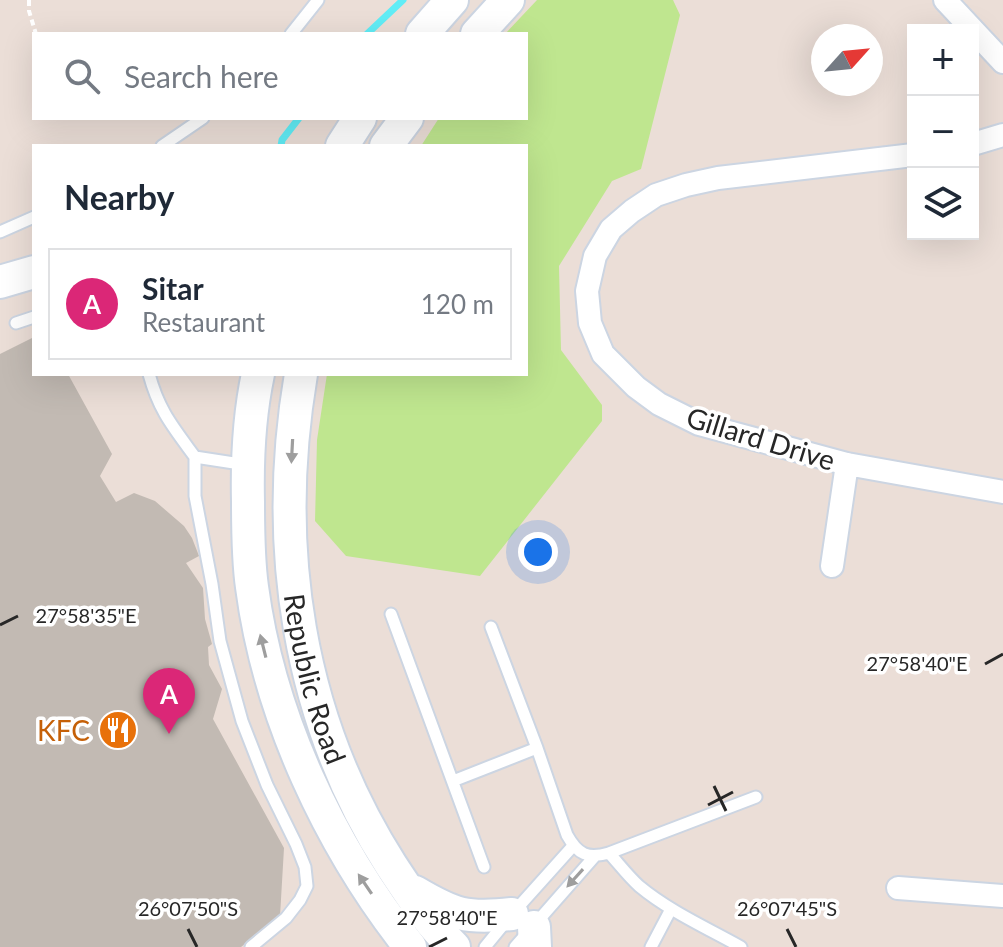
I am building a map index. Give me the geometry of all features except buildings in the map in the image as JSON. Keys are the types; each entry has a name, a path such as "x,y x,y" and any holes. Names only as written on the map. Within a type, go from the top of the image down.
{"main road":[{"path":"424,32 452,0"},
{"path":"479,32 508,0"},
{"path":"343,144 359,120"},
{"path":"388,144 406,120"},
{"path":"0,282 32,273"},
{"name":"Republic Road","path":"258,376 249,426 247,465 251,585 272,680 286,723 332,831 410,947"},
{"name":"Republic Road","path":"301,376 293,430 290,547 296,611 306,663 340,769 369,830 431,922 454,947"},
{"path":"405,886 441,907 524,934"}],"street":[{"path":"945,0 1003,62"},
{"path":"979,142 1003,135"},
{"name":"Gillard Drive","path":"907,156 718,178 656,195 611,229 595,256 587,291 590,323 603,354 636,387 659,404 699,424 847,464 1003,492"},
{"path":"832,566 847,464"},
{"path":"898,888 1003,896"}],"lane":[{"path":"293,32 318,0"},
{"path":"165,144 200,120"},
{"path":"0,232 32,218"},
{"path":"16,323 32,318"},
{"path":"150,376 163,414 195,457 195,496 220,641 242,721 305,867 307,886 300,900 286,918 251,947"},
{"path":"195,457 247,465"},
{"path":"391,614 484,867"},
{"path":"491,627 567,835 573,846 594,857"},
{"path":"453,781 537,748"},
{"path":"485,947 524,934 594,857 756,797"},
{"path":"524,934 573,846"},
{"path":"609,853 634,881 671,909 741,947"},
{"path":"651,947 671,909"}],"path":[{"path":"29,0 35,32"}],"green space":[{"path":"537,0 673,0 680,15 641,169 612,181 559,266 561,350 602,405 602,421 480,576 346,556 315,521 317,440 327,376 528,376 528,144 422,144 438,120 528,120 528,32 507,32"}],"waterway":[{"path":"369,32 403,0"},
{"path":"281,144 297,120"}],"place":[{"name":"KFC","path":"118,730"},
{"name":"Sitar","path":"169,734"}]}
